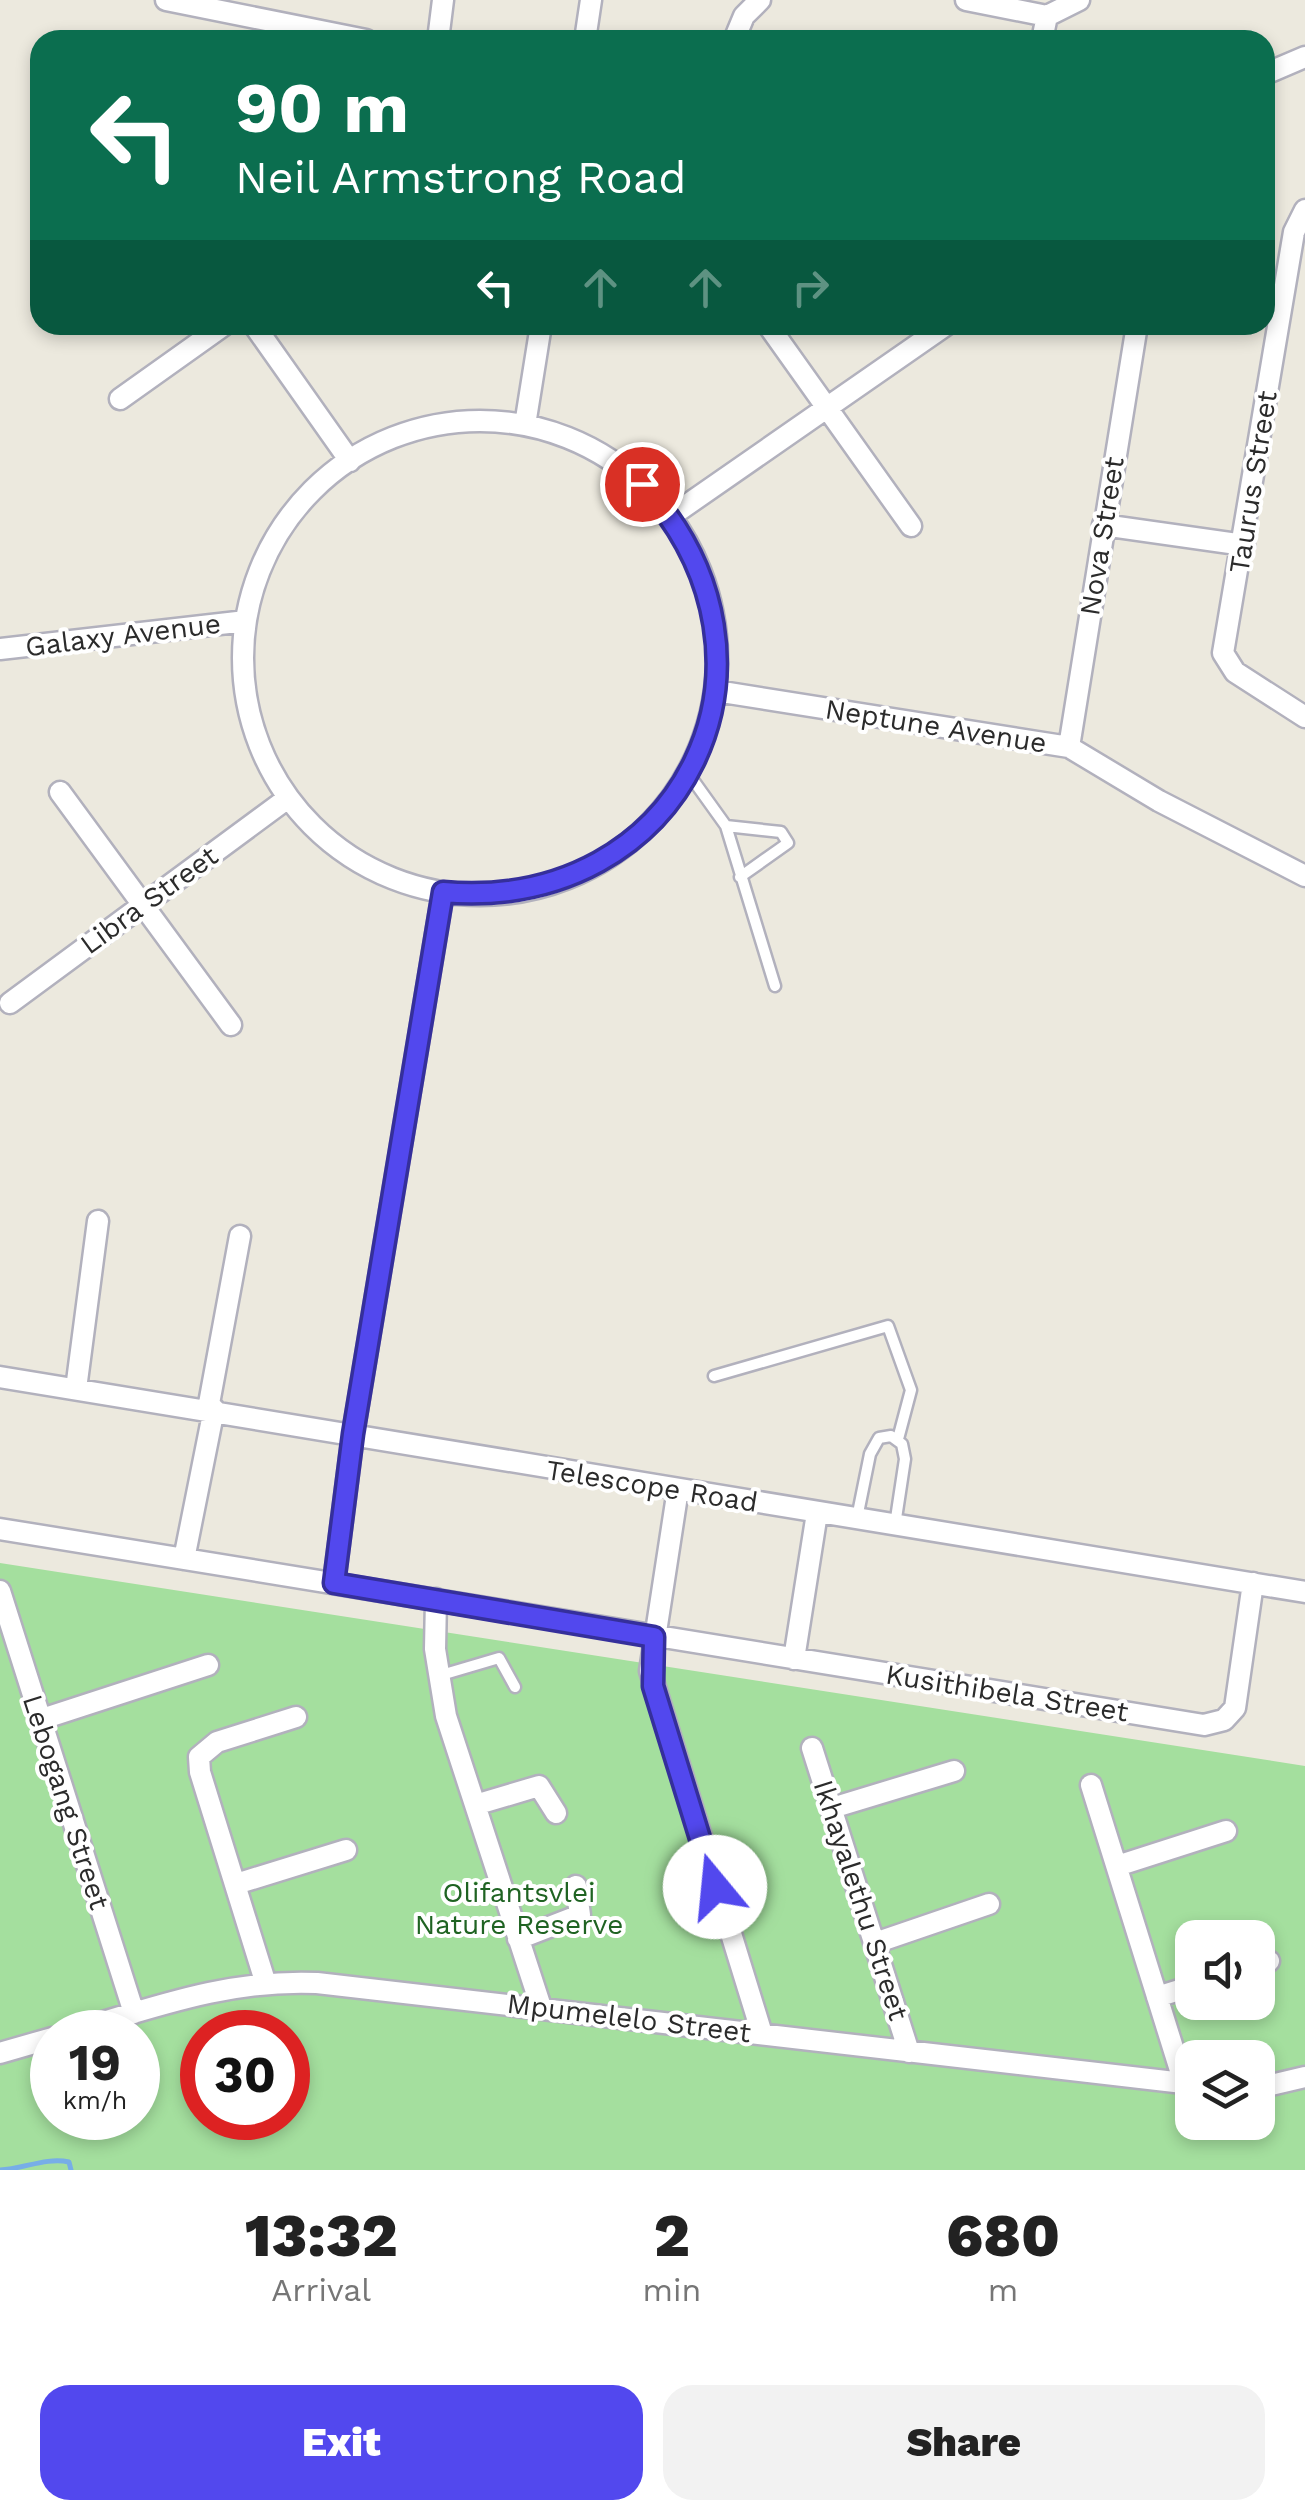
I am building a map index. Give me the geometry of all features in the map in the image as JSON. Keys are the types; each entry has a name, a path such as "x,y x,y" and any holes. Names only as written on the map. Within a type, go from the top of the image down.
{"street":[{"path":"166,0 316,30"},
{"path":"439,30 443,0"},
{"path":"587,30 591,0"},
{"path":"738,30 744,16 760,0"},
{"path":"966,0 1047,16 1078,0"},
{"path":"1044,30 1047,16"},
{"path":"1275,70 1305,58"},
{"name":"Taurus Street","path":"1305,210 1294,232 1225,660 1235,672 1305,716"},
{"path":"120,398 210,335"},
{"path":"261,335 350,461"},
{"path":"525,425 539,335"},
{"path":"775,335 911,526"},
{"path":"671,516 931,335"},
{"name":"Nova Street","path":"1069,747 1135,335"},
{"path":"488,421 525,425 567,437 606,457 642,484 671,516 695,556 711,599 718,644 716,691 705,733 688,772 644,829 584,871 530,890 443,892 412,886 356,860 330,842 288,798 264,758 249,714 242,668 246,621 258,574 280,530 312,492 350,461 382,443 434,426 488,421"},
{"path":"1104,526 1244,545"},
{"name":"Galaxy Avenue","path":"0,650 246,621"},
{"name":"Neptune Avenue","path":"716,691 1069,747 1233,841 1305,876"},
{"path":"60,792 232,1025"},
{"name":"Libra Street","path":"10,1002 288,798"},
{"path":"334,1583 353,1434 443,892"},
{"path":"76,1389 98,1221"},
{"path":"184,1559 240,1236"},
{"name":"Telescope Road","path":"0,1377 1305,1592"},
{"path":"678,1489 650,1671 657,1704 762,2034"},
{"path":"794,1659 817,1513"},
{"name":"Kusithibela Street","path":"0,1529 1209,1725 1224,1720 1235,1708 1253,1583"},
{"name":"Lebogang Street","path":"0,1591 133,2010"},
{"path":"436,1599 438,1676 541,2007"},
{"path":"39,1720 208,1665"},
{"path":"265,1981 200,1772 199,1757 216,1742 296,1718"},
{"name":"Ikhayalethu Street","path":"812,1748 908,2052"},
{"path":"832,1808 954,1771"},
{"path":"1092,1785 1175,2048"},
{"path":"475,1804 539,1786 556,1813"},
{"path":"1117,1866 1226,1830"},
{"path":"236,1884 346,1850"},
{"path":"518,1939 580,1915 576,1886"},
{"path":"875,1943 989,1904"},
{"name":"Mpumelelo Street","path":"144,2010 215,1989 265,1981 364,1986 1175,2083"},
{"path":"1157,1998 1175,1992"},
{"path":"0,2053 30,2044"},
{"path":"1275,2084 1305,2077"}],"lane":[{"path":"688,772 726,826 775,986"},
{"path":"726,826 781,832 786,837 784,850 740,877"},
{"path":"714,1376 888,1326 911,1390 898,1439 905,1459 895,1526"},
{"path":"857,1519 875,1442 885,1436 898,1439"},
{"path":"438,1676 500,1658 515,1687"}],"green space":[{"name":"Olifantsvlei Nature Reserve","path":"0,1563 1305,1766 1305,2170 0,2170"}],"waterway":[{"path":"0,2170 60,2161 69,2162 71,2170"}],"route":[{"path":"642,484 671,516 695,556 711,599 718,644 710,719 688,772 672,797 633,839 610,856 584,871 530,890 472,895 443,892 353,1434 334,1583 654,1637 650,1671 657,1704 715,1887"}]}
